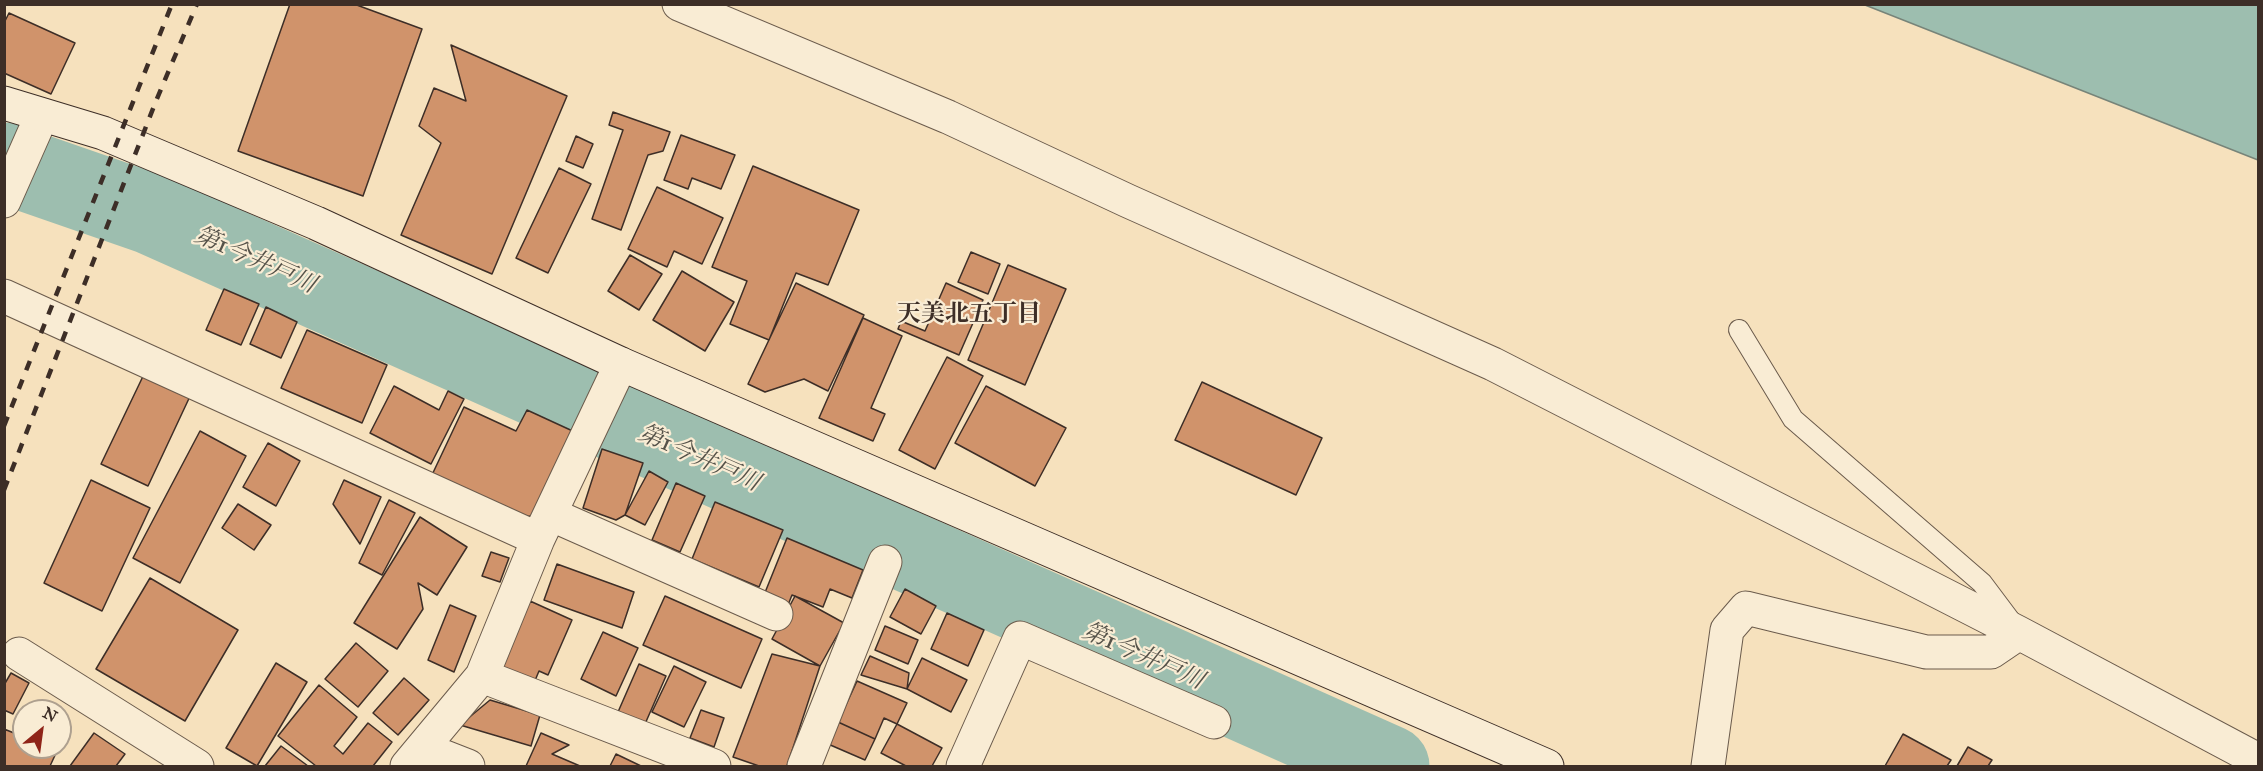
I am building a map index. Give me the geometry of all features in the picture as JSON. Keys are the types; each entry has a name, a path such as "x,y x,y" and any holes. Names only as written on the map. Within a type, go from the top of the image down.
{"street":[{"path":"679,4 948,117 1128,201 1493,364 2019,633 2259,760"},
{"path":"4,103 103,133 316,223 615,377 1547,766"},
{"path":"4,201 42,115"},
{"path":"4,296 544,527 776,614"},
{"path":"414,757 482,676 544,527 615,377"},
{"path":"804,766 885,562"},
{"path":"1708,766 1727,630 1746,608 1926,652 1991,652 2019,633"},
{"path":"963,766 1020,638 1214,722"},
{"path":"19,654 197,766"},
{"path":"482,676 714,766"},
{"path":"414,757 468,766"}],"lane":[{"path":"1739,330 1793,419 1982,583 2019,633"}],"shaded area":[{"path":"1865,5 2258,5 2258,160"}],"building":[{"path":"290,4 354,4 422,29 363,196 238,151"},
{"path":"9,13 75,43 51,94 4,73 4,23"},
{"path":"451,45 567,96 492,274 401,235 441,143 419,126 434,88 466,101"},
{"path":"613,112 670,132 663,151 648,155 621,230 592,219 623,130 609,125"},
{"path":"681,135 735,155 721,189 692,178 688,189 664,180"},
{"path":"576,136 593,144 583,168 566,161"},
{"path":"753,166 859,210 828,285 796,273 769,340 730,324 747,281 712,267"},
{"path":"559,168 591,184 548,273 516,258"},
{"path":"657,187 723,218 702,264 674,251 667,267 628,249"},
{"path":"971,252 1000,264 988,294 958,282"},
{"path":"630,255 662,274 639,310 608,291"},
{"path":"1008,265 1066,289 1025,385 968,360"},
{"path":"682,271 734,302 705,351 653,320"},
{"path":"796,283 864,315 828,391 804,379 765,392 748,384"},
{"path":"946,283 983,300 959,355 898,329 901,321 925,331"},
{"path":"224,289 259,304 241,345 206,330"},
{"path":"266,307 297,322 281,358 250,344"},
{"path":"863,318 902,336 871,408 885,414 873,441 819,418"},
{"path":"307,330 387,365 362,423 281,388"},
{"path":"947,357 983,376 935,469 899,450"},
{"path":"146,370 192,392 148,486 101,464"},
{"path":"1202,382 1322,438 1296,495 1175,440"},
{"path":"394,386 439,410 448,391 464,399 431,464 370,433"},
{"path":"986,386 1066,428 1035,486 955,443"},
{"path":"464,407 516,431 527,410 577,433 539,515 516,518 431,477"},
{"path":"200,431 246,456 180,583 133,558"},
{"path":"268,443 300,461 276,506 243,487"},
{"path":"602,449 643,463 625,515 616,520 583,508"},
{"path":"649,471 668,482 645,525 625,515"},
{"path":"91,480 150,508 102,611 44,583"},
{"path":"344,480 381,497 360,544 333,504"},
{"path":"676,483 705,496 680,552 652,540"},
{"path":"389,500 415,513 382,575 359,563"},
{"path":"715,502 783,530 759,587 692,559"},
{"path":"238,504 271,525 254,550 222,528"},
{"path":"420,517 467,547 437,595 418,583 423,609 397,649 354,623"},
{"path":"787,538 863,570 852,598 830,589 823,607 792,595 788,605 764,595"},
{"path":"491,552 509,558 500,582 482,576"},
{"path":"557,564 634,592 622,628 544,600"},
{"path":"150,578 238,630 185,721 96,669"},
{"path":"905,589 936,606 921,634 890,617"},
{"path":"665,596 762,639 741,688 643,645"},
{"path":"795,596 844,623 820,666 772,639"},
{"path":"530,601 572,620 548,675 539,671 534,683 500,668"},
{"path":"450,605 476,616 454,672 428,660"},
{"path":"947,613 984,630 968,666 931,649"},
{"path":"885,626 918,640 908,664 875,650"},
{"path":"603,632 638,648 616,696 581,679"},
{"path":"356,643 388,671 358,707 325,679"},
{"path":"772,654 820,666 787,766 759,766 733,757"},
{"path":"870,656 909,673 907,689 861,675"},
{"path":"922,658 967,680 951,712 907,689"},
{"path":"276,663 307,682 257,766 226,748"},
{"path":"639,664 666,676 645,724 618,712"},
{"path":"674,666 706,682 684,727 652,712"},
{"path":"11,673 29,683 21,699 12,699 12,714 4,710 4,685"},
{"path":"404,678 429,700 398,735 373,713"},
{"path":"857,681 907,703 897,724 884,718 875,739 838,722"},
{"path":"319,685 357,717 334,746 343,754 368,723 392,742 373,766 316,766 278,736"},
{"path":"490,700 540,715 531,746 460,725"},
{"path":"701,710 724,718 714,747 690,738"},
{"path":"838,722 875,739 865,760 828,744"},
{"path":"897,724 942,748 932,766 906,766 881,753"},
{"path":"4,729 12,732 12,759 53,759 50,766 4,766"},
{"path":"94,733 125,754 116,766 70,766"},
{"path":"541,733 569,745 552,754 580,766 526,766"},
{"path":"1903,734 1951,760 1947,766 1885,766"},
{"path":"281,746 308,766 265,766"},
{"path":"1968,747 1992,760 1988,766 1957,766"},
{"path":"616,754 641,766 610,766"}],"waterway":[{"name":"第1今井戸川","path":"4,163 151,214 1389,766"}],"railway":[{"path":"4,426 172,4"},
{"path":"4,490 156,101 197,4"}],"district":[{"name":"天美北五丁目","path":"969,315"}]}
